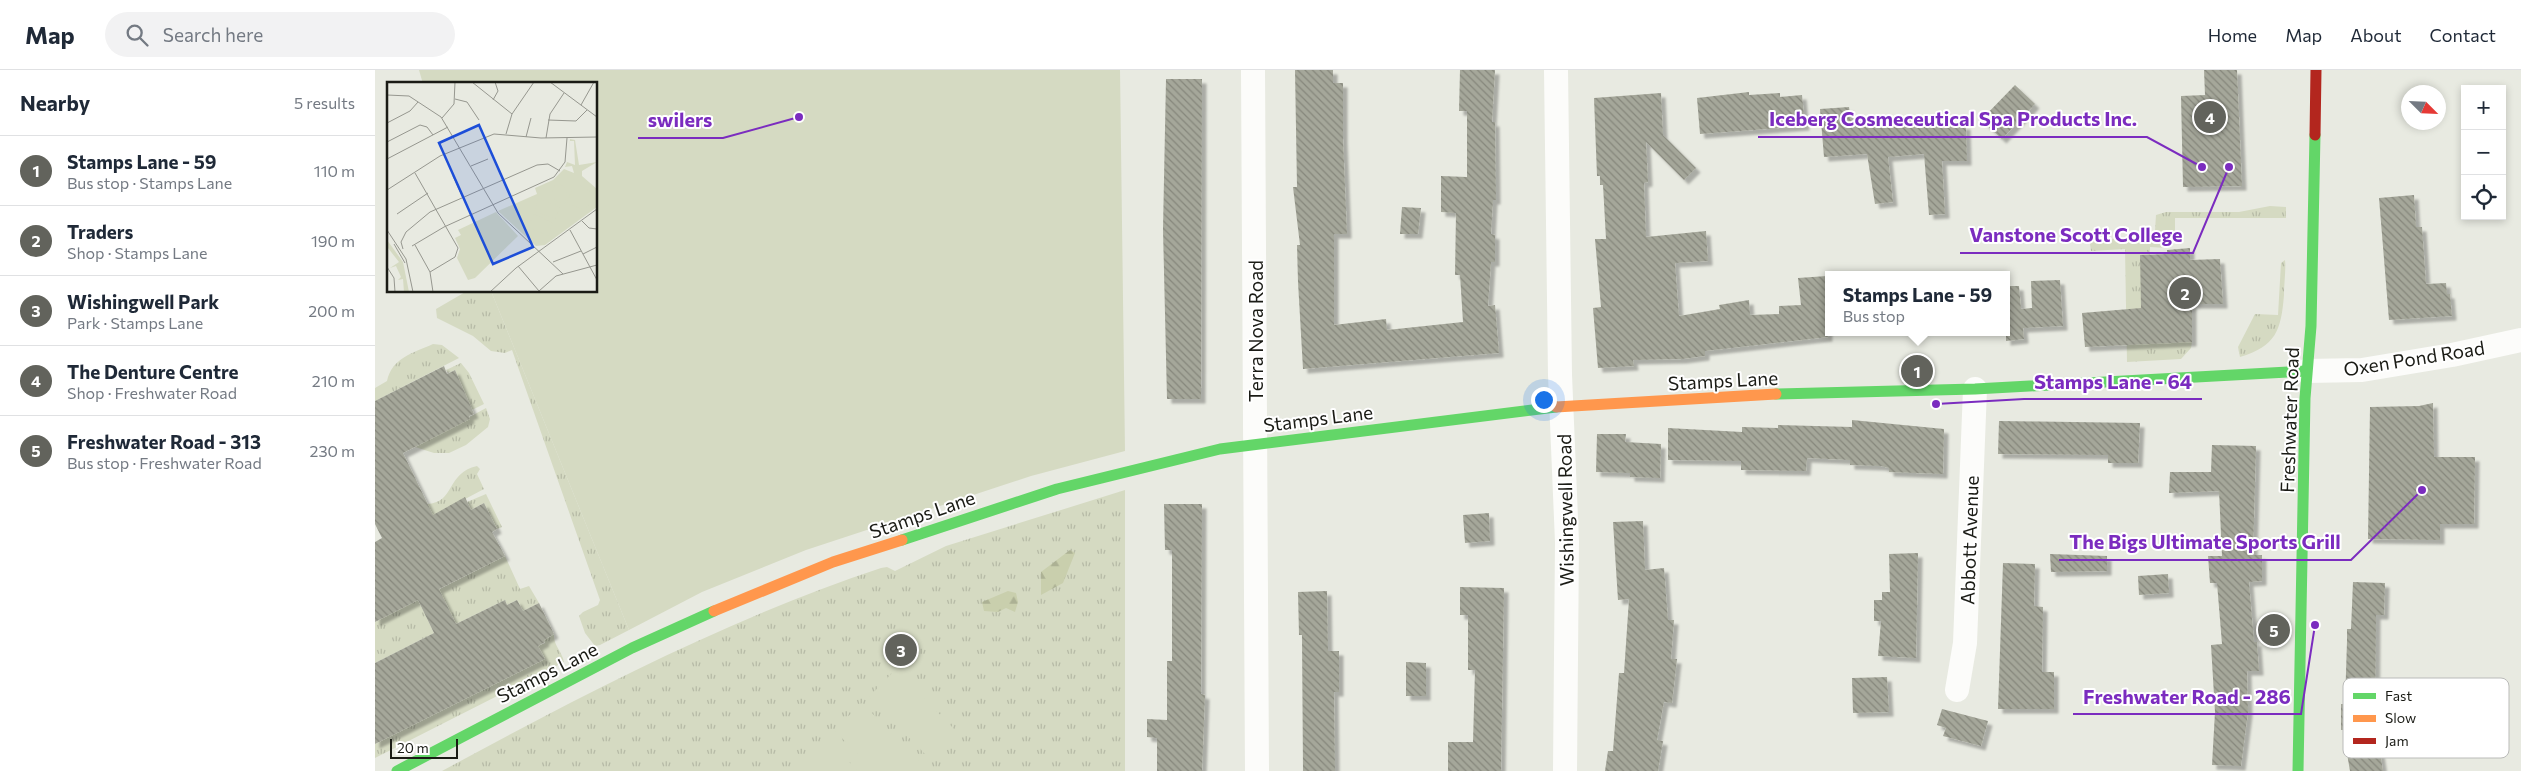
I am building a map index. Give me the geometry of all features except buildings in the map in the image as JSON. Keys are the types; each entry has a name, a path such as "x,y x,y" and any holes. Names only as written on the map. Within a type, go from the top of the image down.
{"street":[{"name":"Terra Nova Road","path":"1253,70 1257,444 1257,771"},
{"name":"Wishingwell Road","path":"1556,70 1562,406 1567,542 1565,771"},
{"name":"Freshwater Road","path":"2298,771 2306,371 2311,326 2316,70"},
{"name":"Oxen Pond Road","path":"2306,371 2362,370 2521,340"},
{"name":"Stamps Lane","path":"397,771 632,648 739,600 833,562 1057,489 1161,462 1257,444 1562,406 1830,391 1975,388 2306,371"},
{"name":"Abbott Avenue","path":"1957,690 1965,643 1975,388"}],"green space":[{"path":"419,70 1120,70 1125,451 1031,476 806,550 702,592 629,630 491,292 597,292 597,82 422,82"},
{"path":"2270,206 2286,207 2286,218 2175,218 2175,234 2168,235 2167,248 2150,247 2150,255 2192,342 2191,348 2181,359 2127,362 2125,249 2091,251 2089,237 2097,239 2149,238 2155,231 2156,215 2166,212 2239,212"},
{"path":"2285,260 2283,308 2278,328 2269,342 2262,348 2240,357 2238,347 2255,314 2278,315 2281,263"},
{"path":"465,292 491,292 629,630 595,646 585,633 579,616 598,605 600,600 512,350 505,353 491,351 473,336 437,318 436,309"},
{"path":"433,344 442,345 459,358 375,401 375,388 387,381 393,367 398,362 404,357"},
{"path":"461,363 469,373 484,404 472,410 455,370 448,373 446,370"},
{"path":"486,408 490,419 488,427 466,445 449,453 434,453 415,447"},
{"path":"477,466 480,469 477,474 484,489 401,533 427,504 442,499 460,475"},
{"path":"1125,490 1125,771 442,771 603,686 712,634 768,610 881,568 887,567 895,571 946,546"},
{"path":"486,494 502,527 497,529 484,503 471,510 467,502"},
{"path":"1070,550 1075,553 1063,583 1041,595 1041,572"},
{"path":"505,556 520,589 529,586 539,603 523,611 517,600 507,605 505,600 456,624 440,592 432,593"},
{"path":"1008,591 1016,593 1018,602 1015,612 1006,608 998,612 984,611 982,602"},
{"path":"418,600 434,633 375,663 375,622"},
{"path":"554,634 564,662 375,758 375,744 545,659 538,646 545,643 544,640"},
{"path":"896,669 954,729 927,756 869,697"},
{"path":"862,703 920,762 911,771 874,771 834,730"},
{"path":"826,738 858,771 804,771 798,765"}],"traffic: fast":[{"path":"2298,771 2305,398 2311,326 2315,135"},
{"path":"1776,394 1975,389 2306,371"},
{"path":"902,540 1057,489 1220,449 1556,407"},
{"path":"397,771 632,648 714,611"}],"traffic: slow":[{"path":"1556,407 1776,394"},
{"path":"714,611 833,562 902,540"}],"traffic: jam":[{"path":"2315,135 2316,70"}],"place":[{"name":"swilers","path":"799,117"},
{"name":"The Denture Centre","path":"2210,117"},
{"name":"Iceberg Cosmeceutical Spa Products Inc.","path":"2202,167"},
{"name":"Vanstone Scott College","path":"2229,167"},
{"name":"Traders","path":"2185,293"},
{"name":"Stamps Lane - 59","path":"1917,371"},
{"name":"Stamps Lane - 64","path":"1936,404"},
{"name":"The Bigs Ultimate Sports Grill","path":"2422,490"},
{"name":"Freshwater Road - 286","path":"2315,625"},
{"name":"Freshwater Road - 313","path":"2274,630"},
{"name":"Wishingwell Park","path":"901,650"}]}
